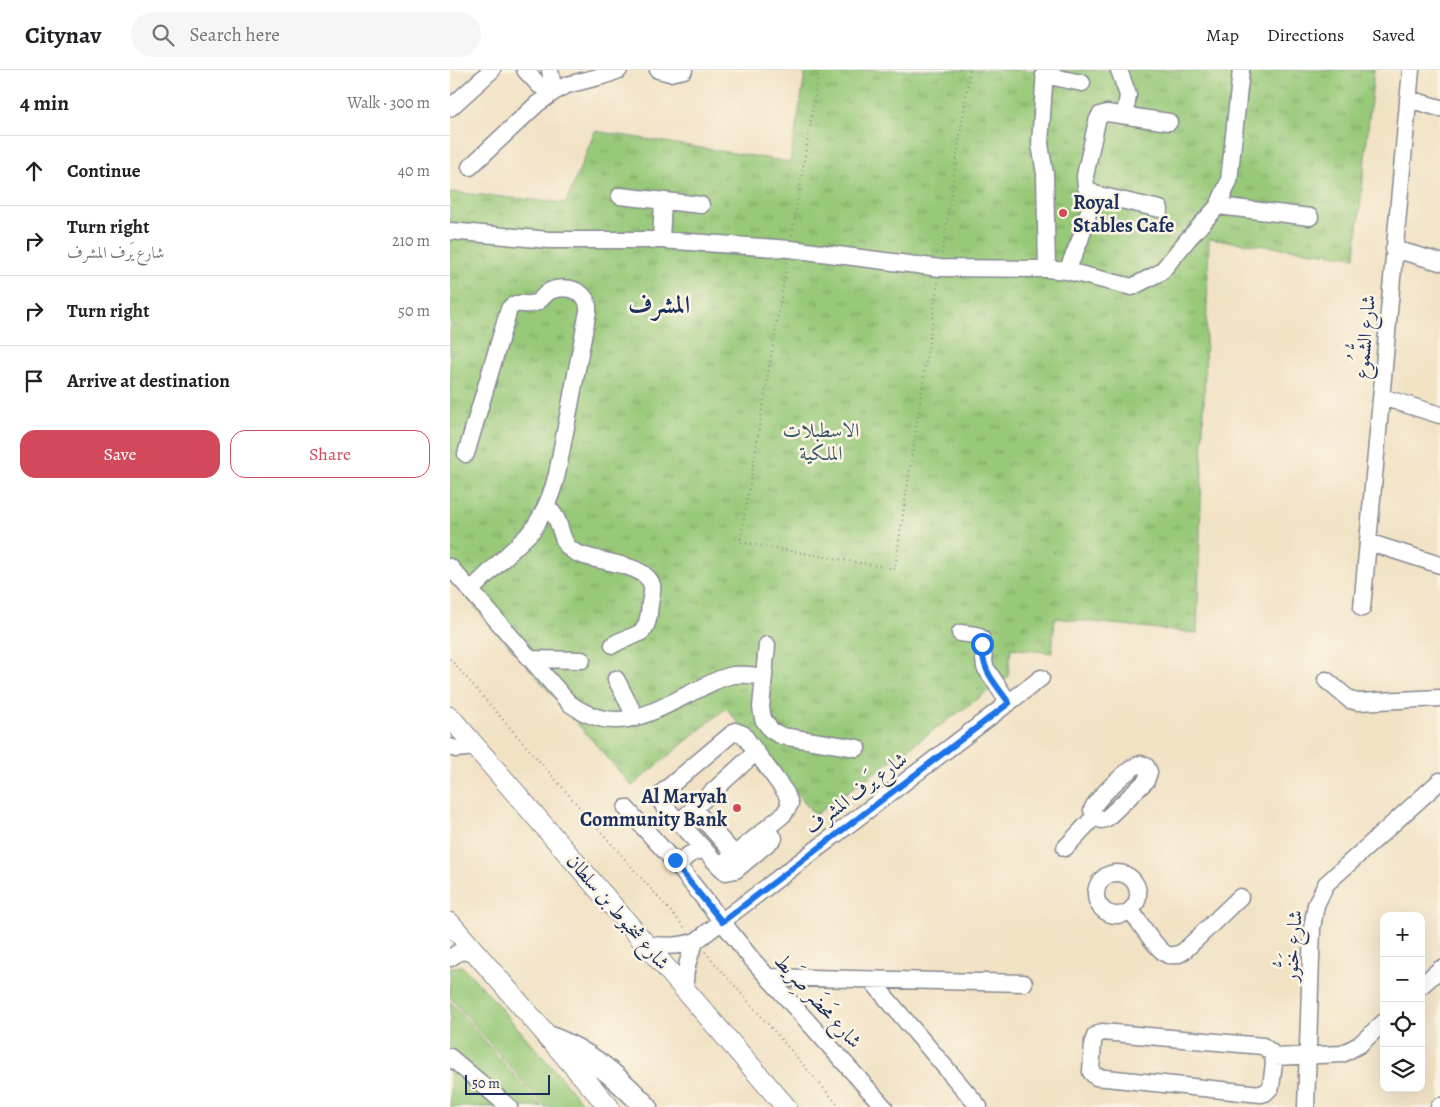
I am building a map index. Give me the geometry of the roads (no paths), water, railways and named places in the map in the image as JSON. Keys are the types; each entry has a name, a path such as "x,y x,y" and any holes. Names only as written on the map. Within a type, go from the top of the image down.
{"highway":[{"path":"548,1037 576,1049 602,1066 646,1107"}],"main road":[{"name":"شارع شخبوط بن سلطان","path":"450,717 786,1107"},
{"path":"450,929 475,950 609,1107"}],"street":[{"path":"450,108 492,70"},
{"path":"525,70 539,85 554,92"},
{"path":"550,70 554,92"},
{"path":"470,167 538,104 554,92 580,81 619,70"},
{"path":"658,70 670,73 684,70"},
{"path":"1119,70 1128,95 1124,116"},
{"path":"450,231 549,240 661,240 790,249 940,268 1047,269 1067,271 1132,287 1161,272 1218,206 1229,181 1241,70"},
{"name":"شارع الشُّمُوع","path":"1362,608 1411,70"},
{"path":"1047,269 1045,174 1040,144 1044,72 1082,83"},
{"path":"1408,99 1440,108"},
{"path":"1160,209 1094,194 1086,187 1085,181 1098,117 1103,113 1169,122"},
{"path":"1067,271 1078,245 1094,194"},
{"path":"620,196 701,205"},
{"path":"661,240 663,201"},
{"path":"1218,206 1310,217"},
{"path":"1394,249 1440,262"},
{"path":"466,454 509,308 516,303 535,303 547,293 555,290 576,290 581,293 587,301 588,311 554,485 547,506 527,536 472,590"},
{"path":"1382,397 1440,415"},
{"path":"547,506 557,518 566,544 574,552 641,572 651,583 652,593 644,630 613,644"},
{"path":"1368,542 1440,565"},
{"path":"450,567 569,703 578,710 600,719 612,721 636,718 721,678 742,674 764,677"},
{"path":"960,633 976,634 981,638 984,668 1009,703"},
{"path":"767,645 761,713 770,730 782,736 857,748"},
{"path":"530,659 582,660"},
{"name":"شارع يَرف المشرف","path":"646,944 666,947 696,941 1041,678"},
{"path":"616,679 636,718"},
{"path":"1326,680 1350,700 1358,702 1440,698"},
{"path":"676,864 694,852 710,856 725,862 789,808 788,796 743,734 735,731 665,790 661,796 661,802 710,856 726,872 732,871 774,838"},
{"path":"450,747 456,749 476,747"},
{"path":"679,822 756,752"},
{"name":"شارع خَنُّور","path":"1306,1107 1312,928 1316,905 1326,884 1440,781"},
{"name":"شارع مَحضَر صِرَيط","path":"626,808 676,864 768,977 884,1107"},
{"path":"694,809 734,856"},
{"path":"1065,848 1095,816"},
{"path":"676,864 681,856 690,848 692,836"},
{"path":"1131,911 1163,952 1176,955 1184,951 1240,897"},
{"path":"685,990 685,974 688,959 696,941"},
{"path":"450,958 459,952 475,950"},
{"path":"1425,982 1440,969"},
{"path":"768,977 1024,983"},
{"path":"872,980 979,1107"},
{"path":"1274,1057 1336,1055 1348,1052 1359,1045 1380,1026"},
{"path":"1102,1032 1263,1046 1270,1050 1274,1057 1271,1087 1266,1093 1262,1094 1098,1078 1093,1076 1091,1072 1093,1039 1102,1032"},
{"path":"450,1057 509,1107"}],"place":[{"name":"Royal Stables Cafe","path":"1063,213"},
{"name":"Al Maryah Community Bank","path":"737,808"}],"district":[{"name":"المشرف","path":"659,305"}],"park label":[{"name":"الاسطبلات الملكية","path":"821,442"}]}
